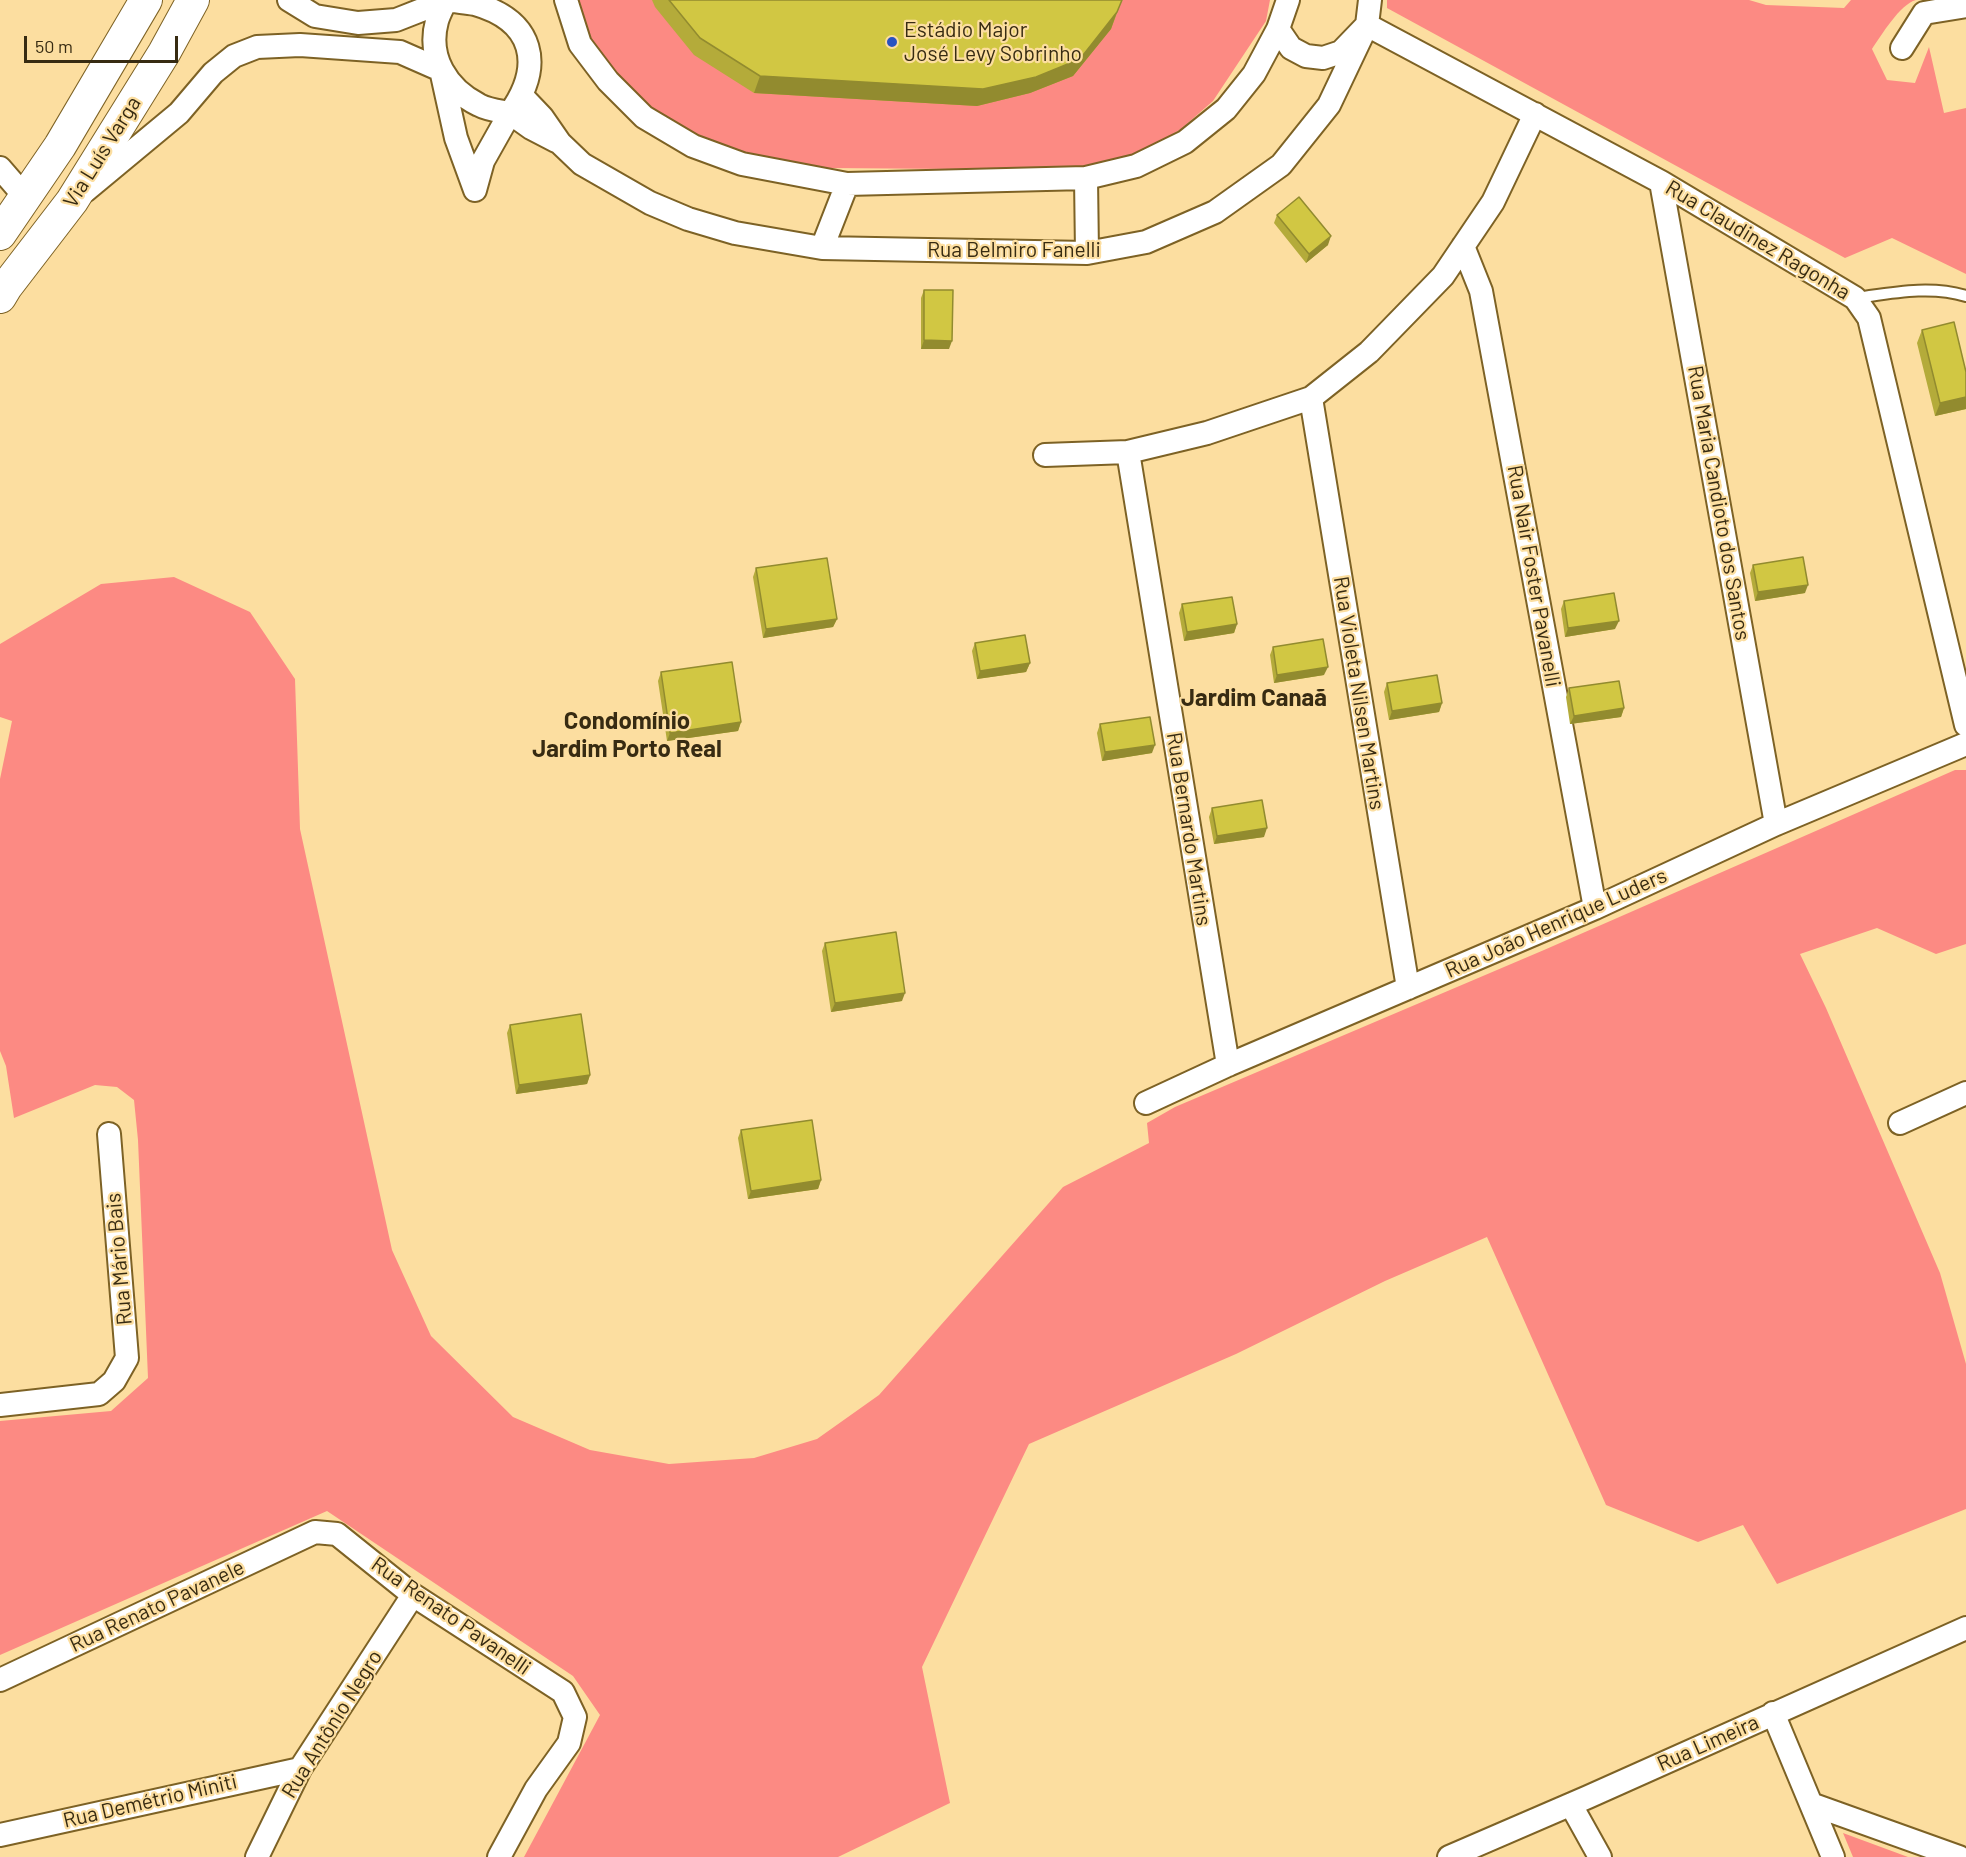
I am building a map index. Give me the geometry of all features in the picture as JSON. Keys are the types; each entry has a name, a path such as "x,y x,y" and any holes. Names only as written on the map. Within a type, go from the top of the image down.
{"main road":[{"name":"Via Luís Varga","path":"0,234 60,146 146,0"},
{"name":"Via Luís Varga","path":"0,297 72,201 164,53 193,0"}],"street":[{"path":"289,0 315,16 358,23 396,20 447,0 473,4 498,13 519,30 529,52 529,75 516,105 483,161 475,190 456,138 436,57 437,21 447,0"},
{"path":"566,0 580,44 608,81 644,117 693,146 741,164 847,184 1086,178 1136,166 1185,142 1226,109 1254,75 1278,29 1288,0"},
{"name":"Rua Belmiro Fanelli","path":"516,105 531,128 560,143 582,164 616,184 650,203 688,219 735,233 822,248 1088,253 1146,242 1215,212 1281,165 1329,105 1367,25 1370,0"},
{"path":"1902,48 1924,13 1966,6"},
{"path":"1278,29 1291,48 1306,56 1323,58 1341,52 1367,25"},
{"name":"Rua Claudinez Ragonha","path":"1367,25 1661,182 1855,298 1869,318 1966,724"},
{"path":"72,201 179,113 213,73 234,56 257,47 300,45 400,52 441,70 458,93 480,106 516,105"},
{"path":"1045,455 1128,452 1207,433 1311,398 1369,352 1443,276 1493,202 1535,114"},
{"path":"0,168 26,198"},
{"path":"1086,178 1088,253"},
{"name":"Rua Maria Candioto dos Santos","path":"1661,182 1776,824"},
{"path":"822,248 847,184"},
{"name":"Rua Nair Foster Pavanelli","path":"1463,246 1481,291 1595,908"},
{"name":"Rua Violeta Nilsen Martins","path":"1311,398 1407,988"},
{"name":"Rua Bernardo Martins","path":"1128,452 1228,1065"},
{"name":"Rua João Henrique Luders","path":"1146,1103 1228,1065 1595,908 1776,824 1966,744"},
{"path":"1900,1123 1966,1093"},
{"name":"Rua Mário Bais","path":"0,1405 99,1394 114,1381 127,1358 109,1134"},
{"name":"Rua Renato Pavanelli","path":"315,1533 337,1534 413,1595 563,1692 575,1717 569,1743 536,1789 499,1857"},
{"name":"Rua Renato Pavanele","path":"0,1680 315,1533"},
{"name":"Rua Antônio Negro","path":"257,1857 300,1769 413,1595"},
{"name":"Rua Limeira","path":"1449,1857 1966,1628"},
{"path":"1773,1713 1833,1857"},
{"name":"Rua Demétrio Miniti","path":"0,1835 300,1769"},
{"path":"1579,1801 1596,1849"},
{"path":"1811,1804 1959,1857"}],"lane":[{"path":"1855,298 1917,290 1949,291 1966,296"}],"shaded area":[{"path":"571,0 1270,0 1266,21 1213,101 1181,129 1133,158 1084,170 827,168 737,153 650,116 588,43"},
{"path":"1387,0 1749,0 1766,5 1844,8 1851,0 1916,0 1897,14 1872,49 1887,80 1915,83 1929,47 1944,113 1966,108 1966,274 1892,238 1845,258 1387,8"},
{"path":"174,577 250,612 295,679 300,829 392,1250 431,1336 513,1417 590,1450 669,1464 754,1458 817,1439 879,1395 1063,1187 1149,1143 1147,1123 1175,1107 1544,950 1955,770 1966,770 1966,944 1936,954 1877,928 1800,954 1826,1008 1940,1273 1966,1364 1966,1509 1777,1584 1743,1525 1698,1542 1606,1505 1487,1237 1385,1281 1236,1354 1029,1444 922,1667 950,1803 838,1857 524,1857 600,1715 573,1676 327,1511 0,1655 0,1421 111,1411 148,1378 138,1140 134,1100 117,1087 95,1085 14,1118 6,1066 0,1051 0,779 12,721 0,717 0,644 101,584"},
{"path":"1843,1833 1908,1857 1853,1857"}],"building":[{"name":"Estádio Major José Levy Sobrinho","path":"669,0 1122,0 1117,12 1080,59 1036,77 983,89 760,76 700,38"},
{"path":"1299,197 1331,236 1309,254 1277,215"},
{"path":"924,290 953,290 952,341 924,340"},
{"path":"1954,322 1966,372 1966,397 1940,403 1922,330"},
{"path":"1803,557 1808,585 1758,592 1753,565"},
{"path":"827,558 837,619 766,629 756,568"},
{"path":"1614,593 1619,621 1568,628 1564,601"},
{"path":"1232,597 1237,624 1187,632 1182,604"},
{"path":"1025,635 1030,663 980,671 975,643"},
{"path":"1323,639 1328,667 1277,675 1273,647"},
{"path":"732,662 741,722 670,733 661,672"},
{"path":"1437,675 1442,703 1392,711 1387,683"},
{"path":"1619,681 1624,708 1574,716 1569,688"},
{"path":"1150,717 1155,745 1105,752 1100,724"},
{"path":"1262,800 1267,828 1217,836 1212,808"},
{"path":"896,932 905,993 835,1003 825,943"},
{"path":"581,1014 590,1075 519,1085 510,1025"},
{"path":"812,1120 821,1180 751,1191 741,1130"}],"place":[{"name":"Estádio Major José Levy Sobrinho","path":"892,42"}],"district":[{"name":"Jardim Canaã","path":"1254,698"},
{"name":"Condomínio Jardim Porto Real","path":"627,735"}]}
